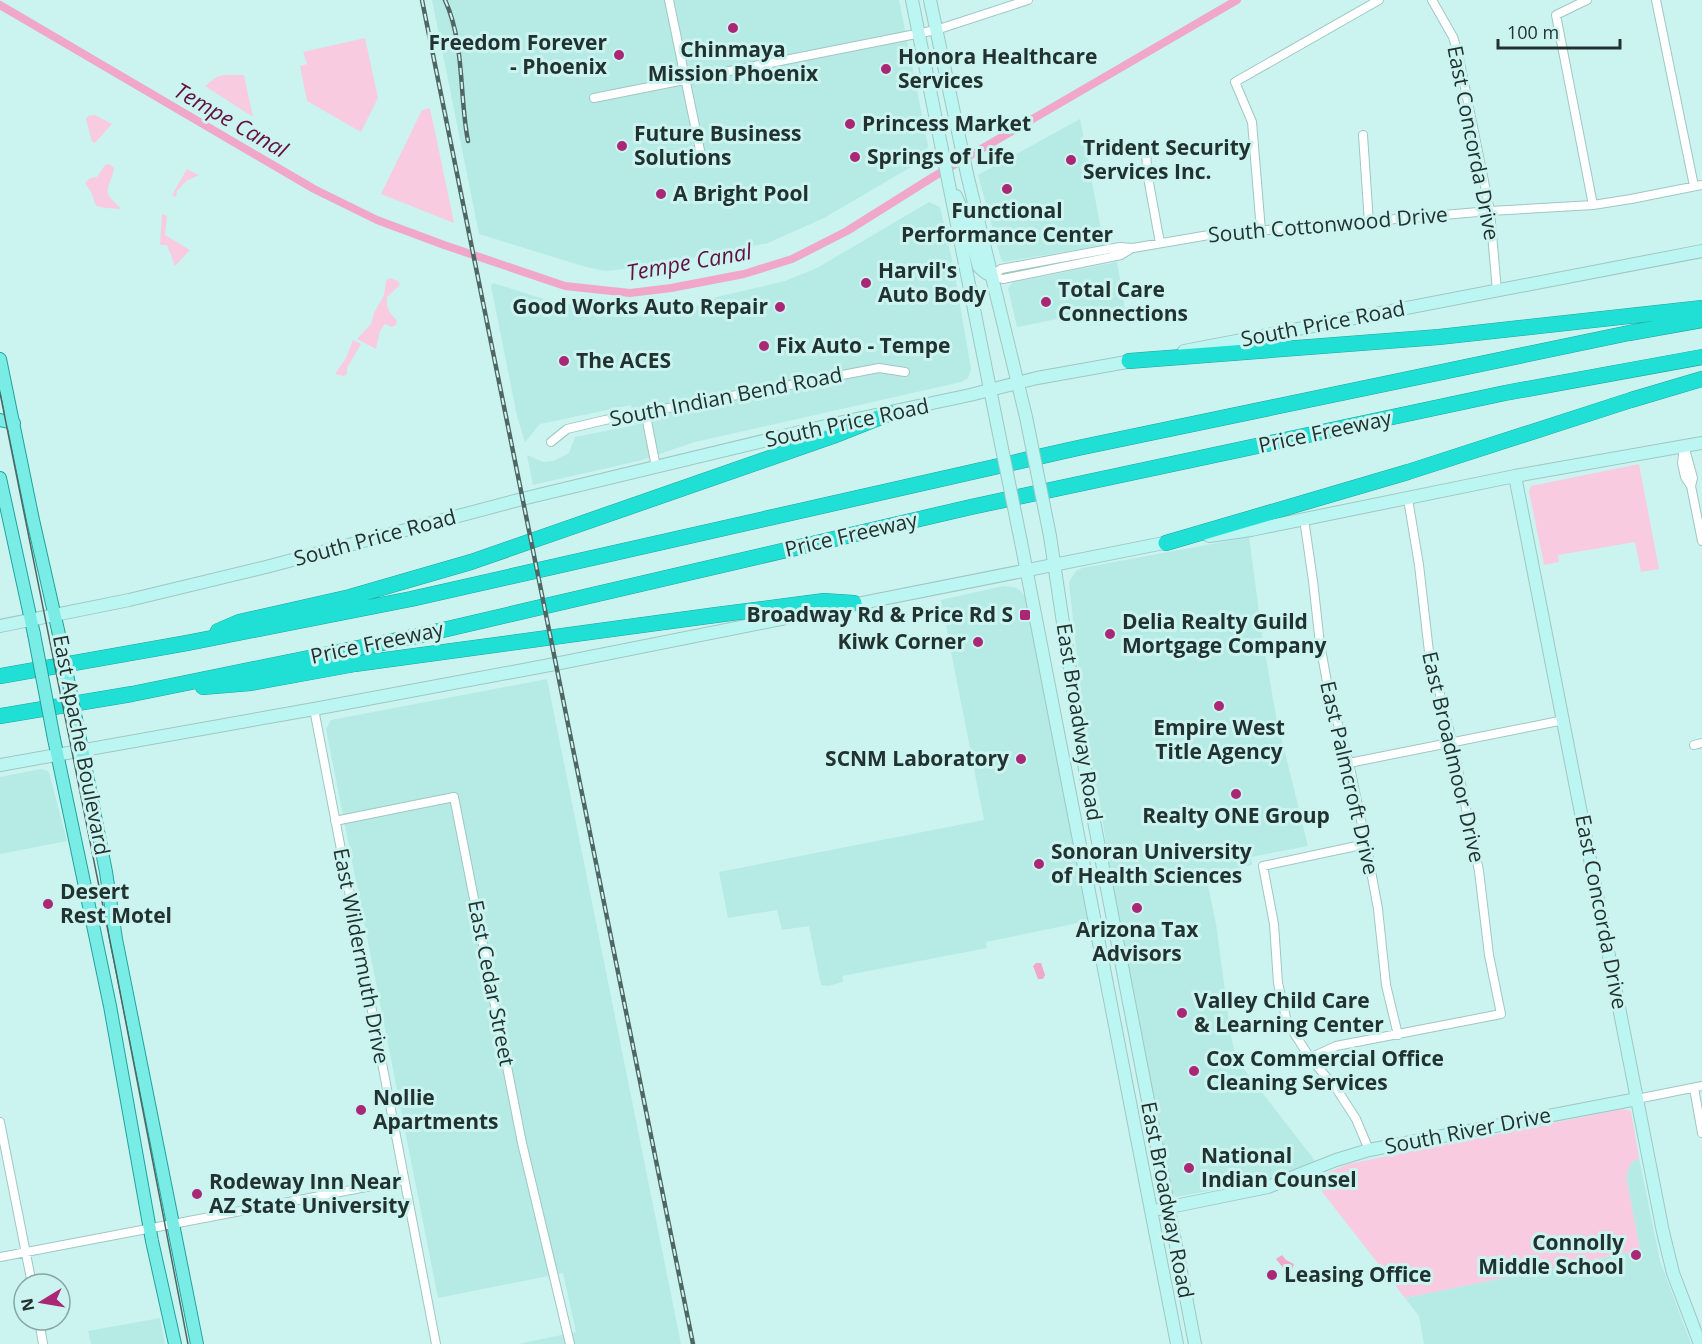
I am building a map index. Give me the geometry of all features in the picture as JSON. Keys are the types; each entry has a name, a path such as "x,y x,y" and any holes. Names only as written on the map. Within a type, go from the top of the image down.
{"highway":[{"path":"1129,361 1439,337 1702,308"},
{"name":"Price Freeway","path":"0,676 187,644 411,599 1078,448 1702,320"},
{"name":"Price Freeway","path":"0,716 132,694 417,636 971,507 1494,396 1702,357"},
{"path":"1166,543 1408,472 1702,379"},
{"path":"187,644 239,622 321,604 471,562 833,436 891,413"},
{"path":"132,694 251,683 410,656 781,607 824,602 854,603"}],"main road":[{"name":"East Broadway Road","path":"912,0 1071,794 1178,1344"},
{"name":"East Broadway Road","path":"930,0 960,147 1019,383 1056,566 1088,790 1195,1344"},
{"path":"948,185 954,190 965,217 979,267 992,276"},
{"name":"South Price Road","path":"0,626 129,600 656,467 838,423 1019,383 1702,251"},
{"name":"East Apache Boulevard","path":"0,359 83,750 116,939 197,1344"},
{"path":"0,420 14,423"},
{"path":"0,765 314,709 839,609 854,603 1027,572 1166,543 1251,530 1515,476 1702,443"},
{"name":"East Concorda Drive","path":"1515,476 1663,1232 1673,1273 1700,1344"},
{"name":"East Apache Boulevard","path":"0,478 110,1006 150,1228 175,1344"},
{"path":"1071,794 1088,790"},
{"path":"1094,911 1111,908"},
{"name":"South River Drive","path":"1152,1210 1268,1187 1336,1160 1369,1150 1638,1099"}],"street":[{"path":"669,0 702,160"},
{"path":"594,98 936,30 1028,0"},
{"path":"1261,231 1252,122 1235,82 1379,0"},
{"name":"East Concorda Drive","path":"1432,0 1453,37 1458,53 1490,211 1497,291"},
{"path":"1587,0 1556,15 1593,205"},
{"path":"1656,0 1698,185"},
{"path":"1363,135 1369,223"},
{"path":"1146,145 1147,172 1160,243"},
{"name":"South Cottonwood Drive","path":"992,276 1001,269 1068,256 1209,235 1490,211 1593,205 1698,185"},
{"name":"South Cottonwood Drive","path":"992,276 1003,279 1121,255 1132,248"},
{"path":"1056,268 1067,260 1068,256"},
{"name":"South Indian Bend Road","path":"551,442 567,429 645,411 879,368 905,372"},
{"path":"645,411 656,467"},
{"path":"1684,446 1682,463 1685,477 1691,486 1702,541"},
{"name":"East Broadmoor Drive","path":"1398,1035 1501,1014 1489,955 1479,871 1452,741 1429,652 1419,565 1408,499"},
{"name":"East Palmcroft Drive","path":"1304,519 1320,644 1329,693 1366,844 1378,909 1386,985 1398,1035"},
{"name":"East Wildermuth Drive","path":"314,709 436,1344"},
{"path":"1348,763 1564,720"},
{"name":"East Cedar Street","path":"335,821 454,797 522,1143 570,1344"},
{"path":"1366,844 1263,866 1274,924 1278,983 1287,1022 1310,1058 1336,1088 1356,1119 1369,1150"},
{"path":"1310,1058 1336,1046 1398,1035"},
{"path":"1698,1087 1702,1133"},
{"name":"South River Drive","path":"1638,1099 1698,1087"},
{"path":"0,1122 29,1272"},
{"path":"0,1257 403,1180"}],"shaded area":[{"path":"432,0 899,0 928,146 923,160 824,218 768,243 653,266 605,271 586,267 479,234"},
{"path":"365,38 378,98 361,132 307,101 300,66 307,64 303,52"},
{"path":"223,75 244,75 253,117 205,86"},
{"path":"430,108 454,223 381,194 422,110"},
{"path":"95,115 112,124 95,143 92,142 86,119 88,116"},
{"path":"1080,119 1104,245 1004,262 1001,259 978,175"},
{"path":"109,164 114,168 108,193 121,209 97,206 85,183 90,178 97,177 105,165"},
{"path":"187,169 199,175 186,181 177,191 176,197 172,195"},
{"path":"929,202 940,207 953,264 971,369 968,378 961,382 695,442 642,460 533,485 527,455 543,462 553,461 569,453 575,437 636,425 631,405 540,424 525,442 517,416 491,286 493,283 547,300 613,313 614,317 688,310 717,297 785,281 817,268"},
{"path":"162,214 167,216 165,235 190,250 175,266 167,245 160,244"},
{"path":"1117,262 1125,309 1017,327 1008,288 1013,282"},
{"path":"390,278 398,281 400,285 387,297 389,310 397,320 396,325 392,327 385,324 380,331 376,349 357,339 371,324 384,295 386,281"},
{"path":"353,340 361,344 347,368 347,374 343,376 335,374 346,358"},
{"path":"1639,464 1659,569 1641,572 1635,542 1558,555 1559,562 1544,565 1529,491 1531,486"},
{"path":"1249,537 1276,716 1308,846 1251,857 1252,865 1206,876 1216,924 1231,1035 1238,1069 1243,1068 1316,1162 1287,1175 1267,1180 1176,1197 1173,1194 1132,987 1112,883 1099,797 1092,776 1069,582 1076,571 1082,568"},
{"path":"1003,586 1020,590 1026,598 1088,921 986,942 987,948 842,976 843,982 828,986 821,985 809,926 782,930 777,910 728,918 719,872 984,820 941,600"},
{"path":"547,679 681,1344 518,1344 576,1332 563,1273 438,1298 326,729 331,720"},
{"path":"41,769 48,771 50,776 67,841 0,854 0,777"},
{"path":"1041,963 1045,975 1043,979 1038,979 1033,966"},
{"path":"1622,1109 1631,1111 1639,1158 1631,1163 1626,1176 1640,1250 1405,1298 1312,1179 1348,1164"},
{"name":"Connolly Middle School","path":"1639,1158 1660,1261 1691,1344 1424,1344 1419,1316 1405,1298 1640,1250 1626,1176 1631,1163"},
{"path":"1282,1255 1294,1264 1291,1272 1284,1269 1276,1259"},
{"path":"160,1318 165,1344 91,1344 88,1331"}],"waterway":[{"name":"Tempe Canal","path":"0,5 314,189 377,220 565,286 630,293 671,288 744,274 792,259 847,231 933,177 1237,0"}],"tram line":[{"path":"0,393 188,1344"}],"railway":[{"path":"422,0 693,1344"},
{"path":"445,0 459,52 468,141"}],"place":[{"name":"Chinmaya Mission Phoenix","path":"733,28"},
{"name":"Freedom Forever - Phoenix","path":"619,55"},
{"name":"Honora Healthcare Services","path":"886,69"},
{"name":"Princess Market","path":"850,124"},
{"name":"Future Business Solutions","path":"622,146"},
{"name":"Springs of Life","path":"855,157"},
{"name":"Trident Security Services Inc.","path":"1071,160"},
{"name":"Functional Performance Center","path":"1007,189"},
{"name":"A Bright Pool","path":"661,194"},
{"name":"Harvil's Auto Body","path":"866,283"},
{"name":"Total Care Connections","path":"1046,302"},
{"name":"Good Works Auto Repair","path":"780,307"},
{"name":"Fix Auto - Tempe","path":"764,346"},
{"name":"The ACES","path":"564,361"},
{"name":"Broadway Rd & Price Rd S","path":"1025,615"},
{"name":"Delia Realty Guild Mortgage Company","path":"1110,634"},
{"name":"Kiwk Corner","path":"978,642"},
{"name":"Empire West Title Agency","path":"1219,706"},
{"name":"SCNM Laboratory","path":"1021,759"},
{"name":"Realty ONE Group","path":"1236,794"},
{"name":"Sonoran University of Health Sciences","path":"1039,864"},
{"name":"Desert Rest Motel","path":"48,904"},
{"name":"Arizona Tax Advisors","path":"1137,908"},
{"name":"Valley Child Care & Learning Center","path":"1182,1013"},
{"name":"Cox Commercial Office Cleaning Services","path":"1194,1071"},
{"name":"Nollie Apartments","path":"361,1110"},
{"name":"National Indian Counsel","path":"1189,1168"},
{"name":"Rodeway Inn Near AZ State University","path":"197,1194"},
{"name":"Connolly Middle School","path":"1636,1255"},
{"name":"Leasing Office","path":"1272,1275"}]}
